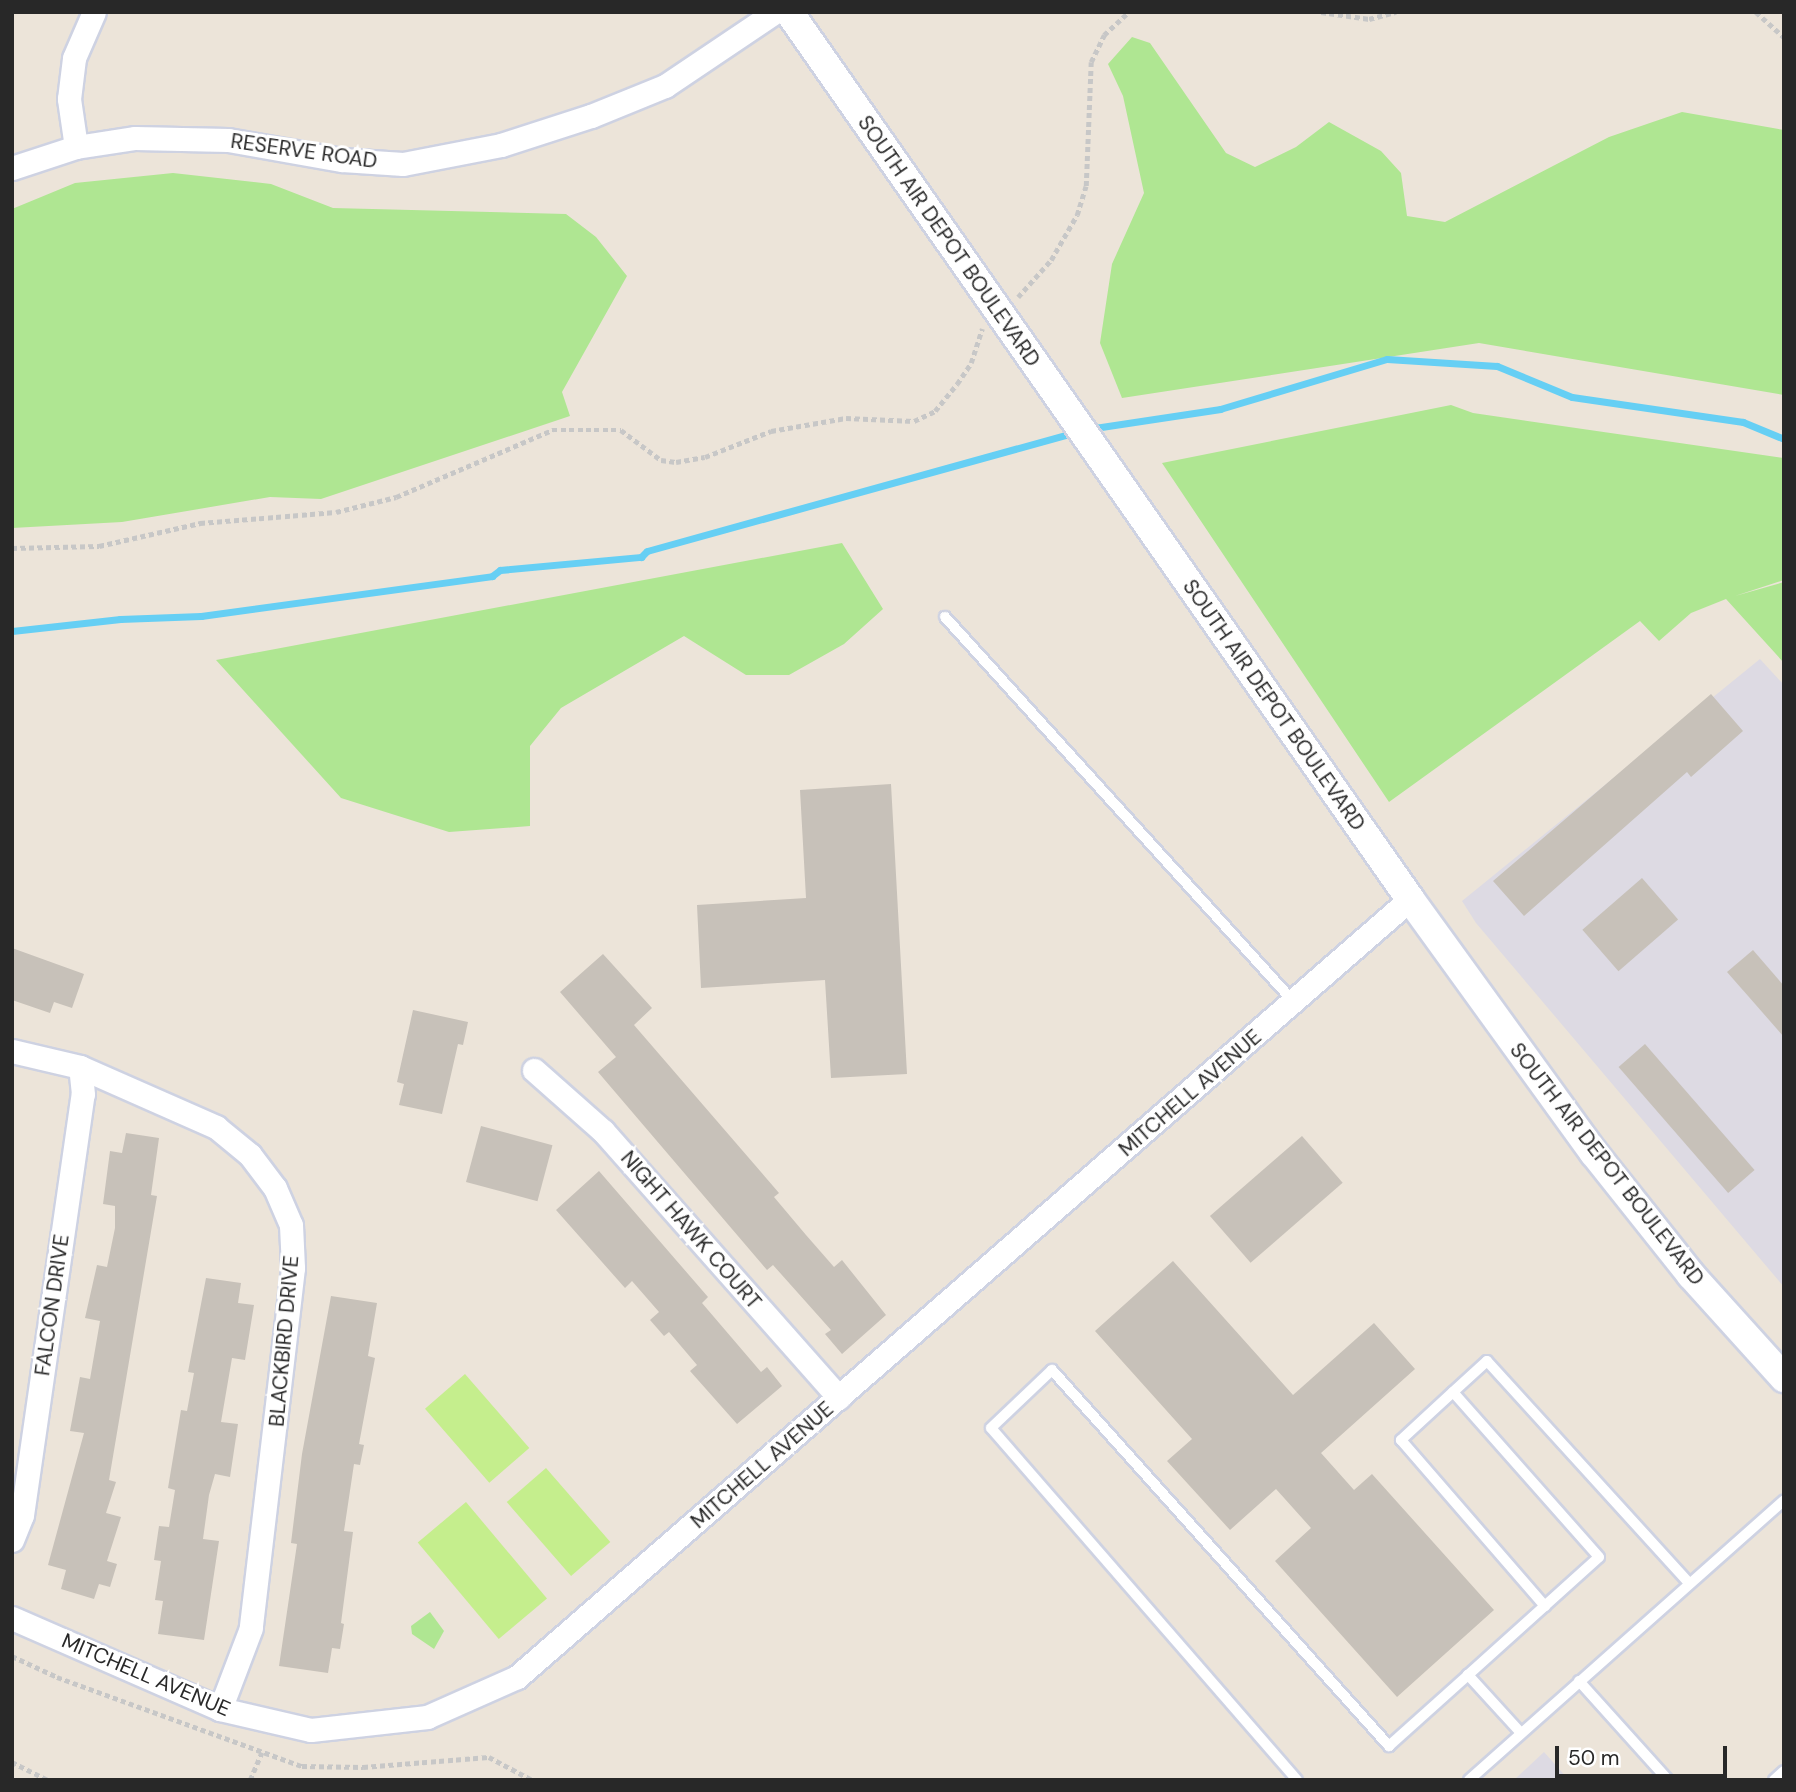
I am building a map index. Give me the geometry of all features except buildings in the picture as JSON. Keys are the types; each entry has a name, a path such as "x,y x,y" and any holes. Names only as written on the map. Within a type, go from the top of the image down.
{"street":[{"path":"76,146 69,99 72,72 94,12"},
{"name":"RESERVE ROAD","path":"12,168 76,146 135,138 228,140 342,160 403,164 477,150 591,116 665,86 775,12"},
{"name":"SOUTH AIR DEPOT BOULEVARD","path":"789,12 1410,899 1640,1214 1784,1378"},
{"name":"MITCHELL AVENUE","path":"12,1618 220,1709 311,1730 427,1717 517,1677 1410,899"},
{"name":"BLACKBIRD DRIVE","path":"12,1051 80,1067 216,1127 256,1163 275,1188 291,1225 293,1268 251,1628 220,1709"},
{"name":"FALCON DRIVE","path":"12,1540 22,1515 83,1094 80,1067"},
{"name":"NIGHT HAWK COURT","path":"534,1070 603,1131 839,1398"}],"lane":[{"path":"945,617 1294,1002"},
{"path":"1545,1606 1401,1440 1487,1361 1688,1582"},
{"path":"1297,1780 991,1428 1052,1370 1389,1746 1599,1557 1453,1392"},
{"path":"1469,1780 1688,1582 1784,1500"},
{"path":"1468,1675 1521,1733"},
{"path":"1578,1681 1668,1780"},
{"path":"1774,1780 1784,1771"}],"path":[{"path":"12,548 99,546 200,523 336,512 396,497 552,430 621,430 661,460 676,462 705,457 771,431 846,418 914,421 935,411 971,363 983,328 1025,291 1051,260 1077,215 1086,186 1091,62 1104,35 1129,12"},
{"path":"1321,12 1369,19 1396,12"},
{"path":"1756,12 1784,37"},
{"path":"250,1780 262,1752"},
{"path":"12,1762 47,1780"},
{"path":"256,1780 264,1780"}],"shaded area":[{"path":"1760,659 1784,685 1784,1287 1476,923 1462,901"},
{"path":"1544,1752 1569,1780 1514,1780"}],"green space":[{"path":"1132,37 1150,43 1226,153 1255,167 1296,147 1329,122 1381,151 1401,173 1407,216 1445,222 1609,137 1682,112 1784,130 1784,395 1479,343 1122,398 1100,343 1112,264 1144,193 1123,96 1108,64"},
{"path":"173,173 271,184 333,208 566,214 596,237 627,276 562,392 570,416 321,499 270,497 122,522 12,528 12,209 75,183"},
{"path":"1451,405 1473,413 1784,458 1784,580 1735,596 1784,582 1784,663 1726,599 1691,613 1659,641 1640,621 1389,802 1162,463"},
{"path":"842,543 883,609 844,644 789,675 746,675 684,636 561,708 530,746 530,826 449,832 341,798 216,660"},
{"path":"465,1374 529,1448 489,1483 425,1409"},
{"path":"546,1468 610,1542 571,1576 507,1502"},
{"path":"466,1502 547,1599 499,1639 418,1542"},
{"path":"430,1612 444,1631 434,1649 412,1634 411,1626"}],"waterway":[{"path":"1088,429 1220,409 1387,359 1497,366 1572,397 1743,422 1784,439"},
{"path":"12,631 120,619 201,616 492,576 500,570 641,557 647,551 1077,432"}]}
